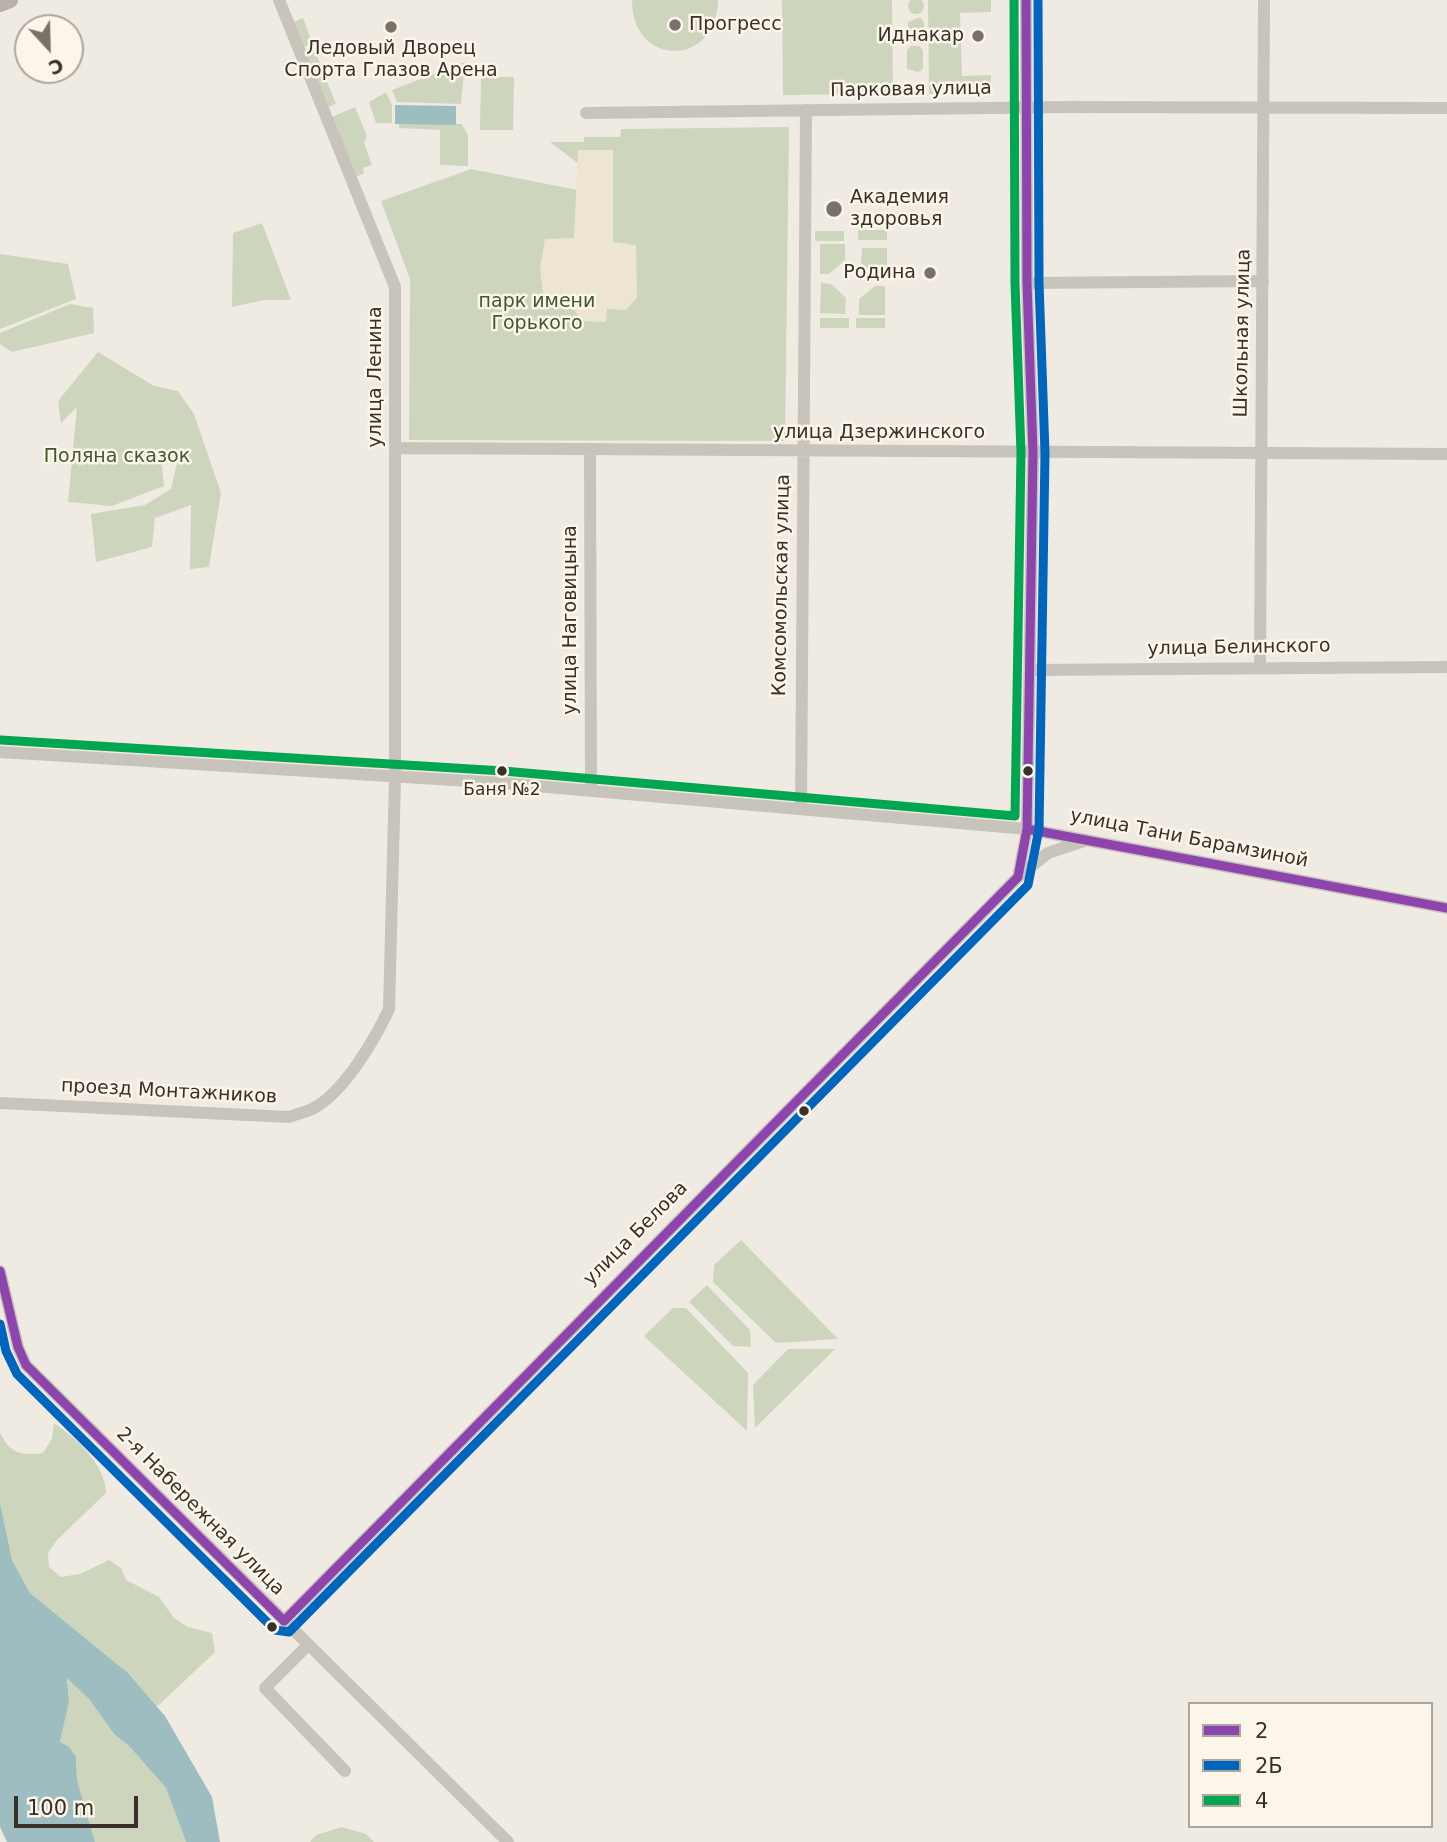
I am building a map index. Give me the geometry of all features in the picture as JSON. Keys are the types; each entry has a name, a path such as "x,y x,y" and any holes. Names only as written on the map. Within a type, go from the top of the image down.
{"main road":[{"path":"0,4 10,0"}],"street":[{"name":"улица Ленина","path":"279,0 395,287 395,778"},
{"path":"1018,877 1027,829 1033,453 1027,283 1026,0"},
{"name":"Школьная улица","path":"1260,667 1264,0"},
{"name":"Парковая улица","path":"586,113 1028,107 1447,108"},
{"name":"Комсомольская улица","path":"801,809 806,110"},
{"path":"1027,283 1262,281"},
{"name":"улица Дзержинского","path":"395,448 1447,454"},
{"name":"улица Наговицына","path":"590,450 592,790"},
{"name":"улица Белинского","path":"1031,670 1447,667"},
{"name":"улица Тани Барамзиной","path":"0,752 592,790 1027,829 1093,839 1447,908"},
{"name":"проезд Монтажников","path":"0,1103 289,1117 316,1107 341,1083 374,1040 389,1009 395,778"},
{"name":"улица Белова","path":"284,1621 1018,877 1048,853 1093,839"},
{"name":"2-я Набережная улица","path":"0,1271 18,1347 26,1364 508,1842"},
{"path":"308,1645 265,1688 345,1772"}],"green space":[{"path":"919,-1 923,3 922,12 910,12 910,0"},
{"name":"Прогресс","path":"632,0 718,0 714,22 704,38 690,48 675,51 659,48 645,38 636,22"},
{"path":"782,0 892,0 893,94 783,95"},
{"path":"928,0 991,0 991,12 960,13 962,76 991,75 991,92 929,94"},
{"path":"920,17 924,22 924,41 913,44 908,41 908,22"},
{"path":"303,18 313,44 304,47 294,22"},
{"path":"911,46 919,46 923,50 923,69 918,72 907,69 907,50"},
{"path":"315,51 336,104 328,107 308,54"},
{"path":"465,62 461,104 397,102 392,90"},
{"path":"481,77 514,77 513,130 480,130"},
{"path":"386,92 392,105 392,123 376,123 369,102"},
{"path":"355,107 367,136 364,143 372,165 363,168 364,173 356,177 332,117"},
{"path":"399,122 462,124 468,136 468,166 440,165 440,130 399,128"},
{"name":"парк имени Горького","path":"789,127 785,441 409,440 410,279 381,201 471,169 613,197 613,190 550,142 584,142 584,137 620,137 621,129"},
{"path":"262,223 291,300 264,300 232,307 233,233"},
{"path":"858,230 887,230 887,240 858,240"},
{"path":"815,231 844,231 844,241 815,241"},
{"path":"820,244 845,244 845,260 829,274 820,274"},
{"path":"862,248 887,248 887,277 877,277 861,263"},
{"path":"0,254 68,264 76,299 0,329"},
{"path":"821,283 831,284 846,298 845,314 820,313"},
{"path":"875,286 885,286 885,315 859,315 859,299"},
{"path":"70,304 93,308 94,333 12,352 0,344 0,333"},
{"path":"820,318 849,318 849,328 820,328"},
{"path":"856,318 885,318 885,328 856,328"},
{"name":"Поляна сказок","path":"98,352 154,386 178,391 194,414 221,493 209,567 190,569 191,505 155,518 152,547 96,562 91,514 145,505 171,489 177,463 160,449 164,486 112,506 68,502 77,407 61,423 58,401"},
{"path":"741,1240 838,1339 776,1343 713,1282 714,1265"},
{"path":"707,1285 750,1330 751,1347 733,1346 689,1302"},
{"path":"673,1308 686,1308 748,1373 747,1431 644,1336"},
{"path":"788,1349 835,1349 755,1428 753,1385"},
{"path":"54,1423 88,1453 101,1472 106,1493 57,1540 48,1553 49,1567 61,1577 80,1574 109,1560 121,1568 126,1580 159,1597 174,1618 188,1627 212,1633 215,1652 156,1706 128,1673 30,1593 12,1560 0,1504 0,1432 7,1445 17,1452 43,1453 52,1439"},
{"path":"67,1677 89,1699 114,1734 129,1746 166,1788 186,1842 95,1842 77,1780 76,1757 60,1742 69,1702"},
{"path":"342,1827 366,1834 374,1842 310,1842 316,1835"}],"shaded area":[{"path":"578,150 613,150 613,242 636,245 637,298 626,310 607,309 606,322 582,321 572,307 558,307 543,295 540,268 545,239 574,238"}],"water":[{"path":"395,105 456,106 456,125 395,124"},
{"path":"0,1504 12,1560 30,1593 128,1673 165,1716 212,1797 220,1842 186,1842 166,1788 129,1746 114,1734 89,1699 67,1678 69,1702 60,1742 69,1747 76,1757 77,1780 95,1842 7,1842 0,1827"}],"transit line":[{"name":"4","path":"1,740 503,771 1015,816 1021,453 1015,283 1014,0"},
{"name":"2","path":"0,1271 18,1347 26,1365 284,1621 1018,877 1027,829 1033,453 1027,283 1026,0"},
{"name":"2Б","path":"0,1324 6,1351 17,1374 275,1630 289,1632 1028,885 1039,829 1045,453 1039,283 1038,0"},
{"name":"2","path":"1027,829 1447,908"}],"place":[{"name":"Прогресс","path":"675,25"},
{"name":"Ледовый Дворец Спорта Глазов Арена","path":"391,27"},
{"name":"Иднакар","path":"978,36"},
{"name":"Академия здоровья","path":"834,209"},
{"name":"Родина","path":"930,273"},
{"name":"Баня №2","path":"502,771"}]}
